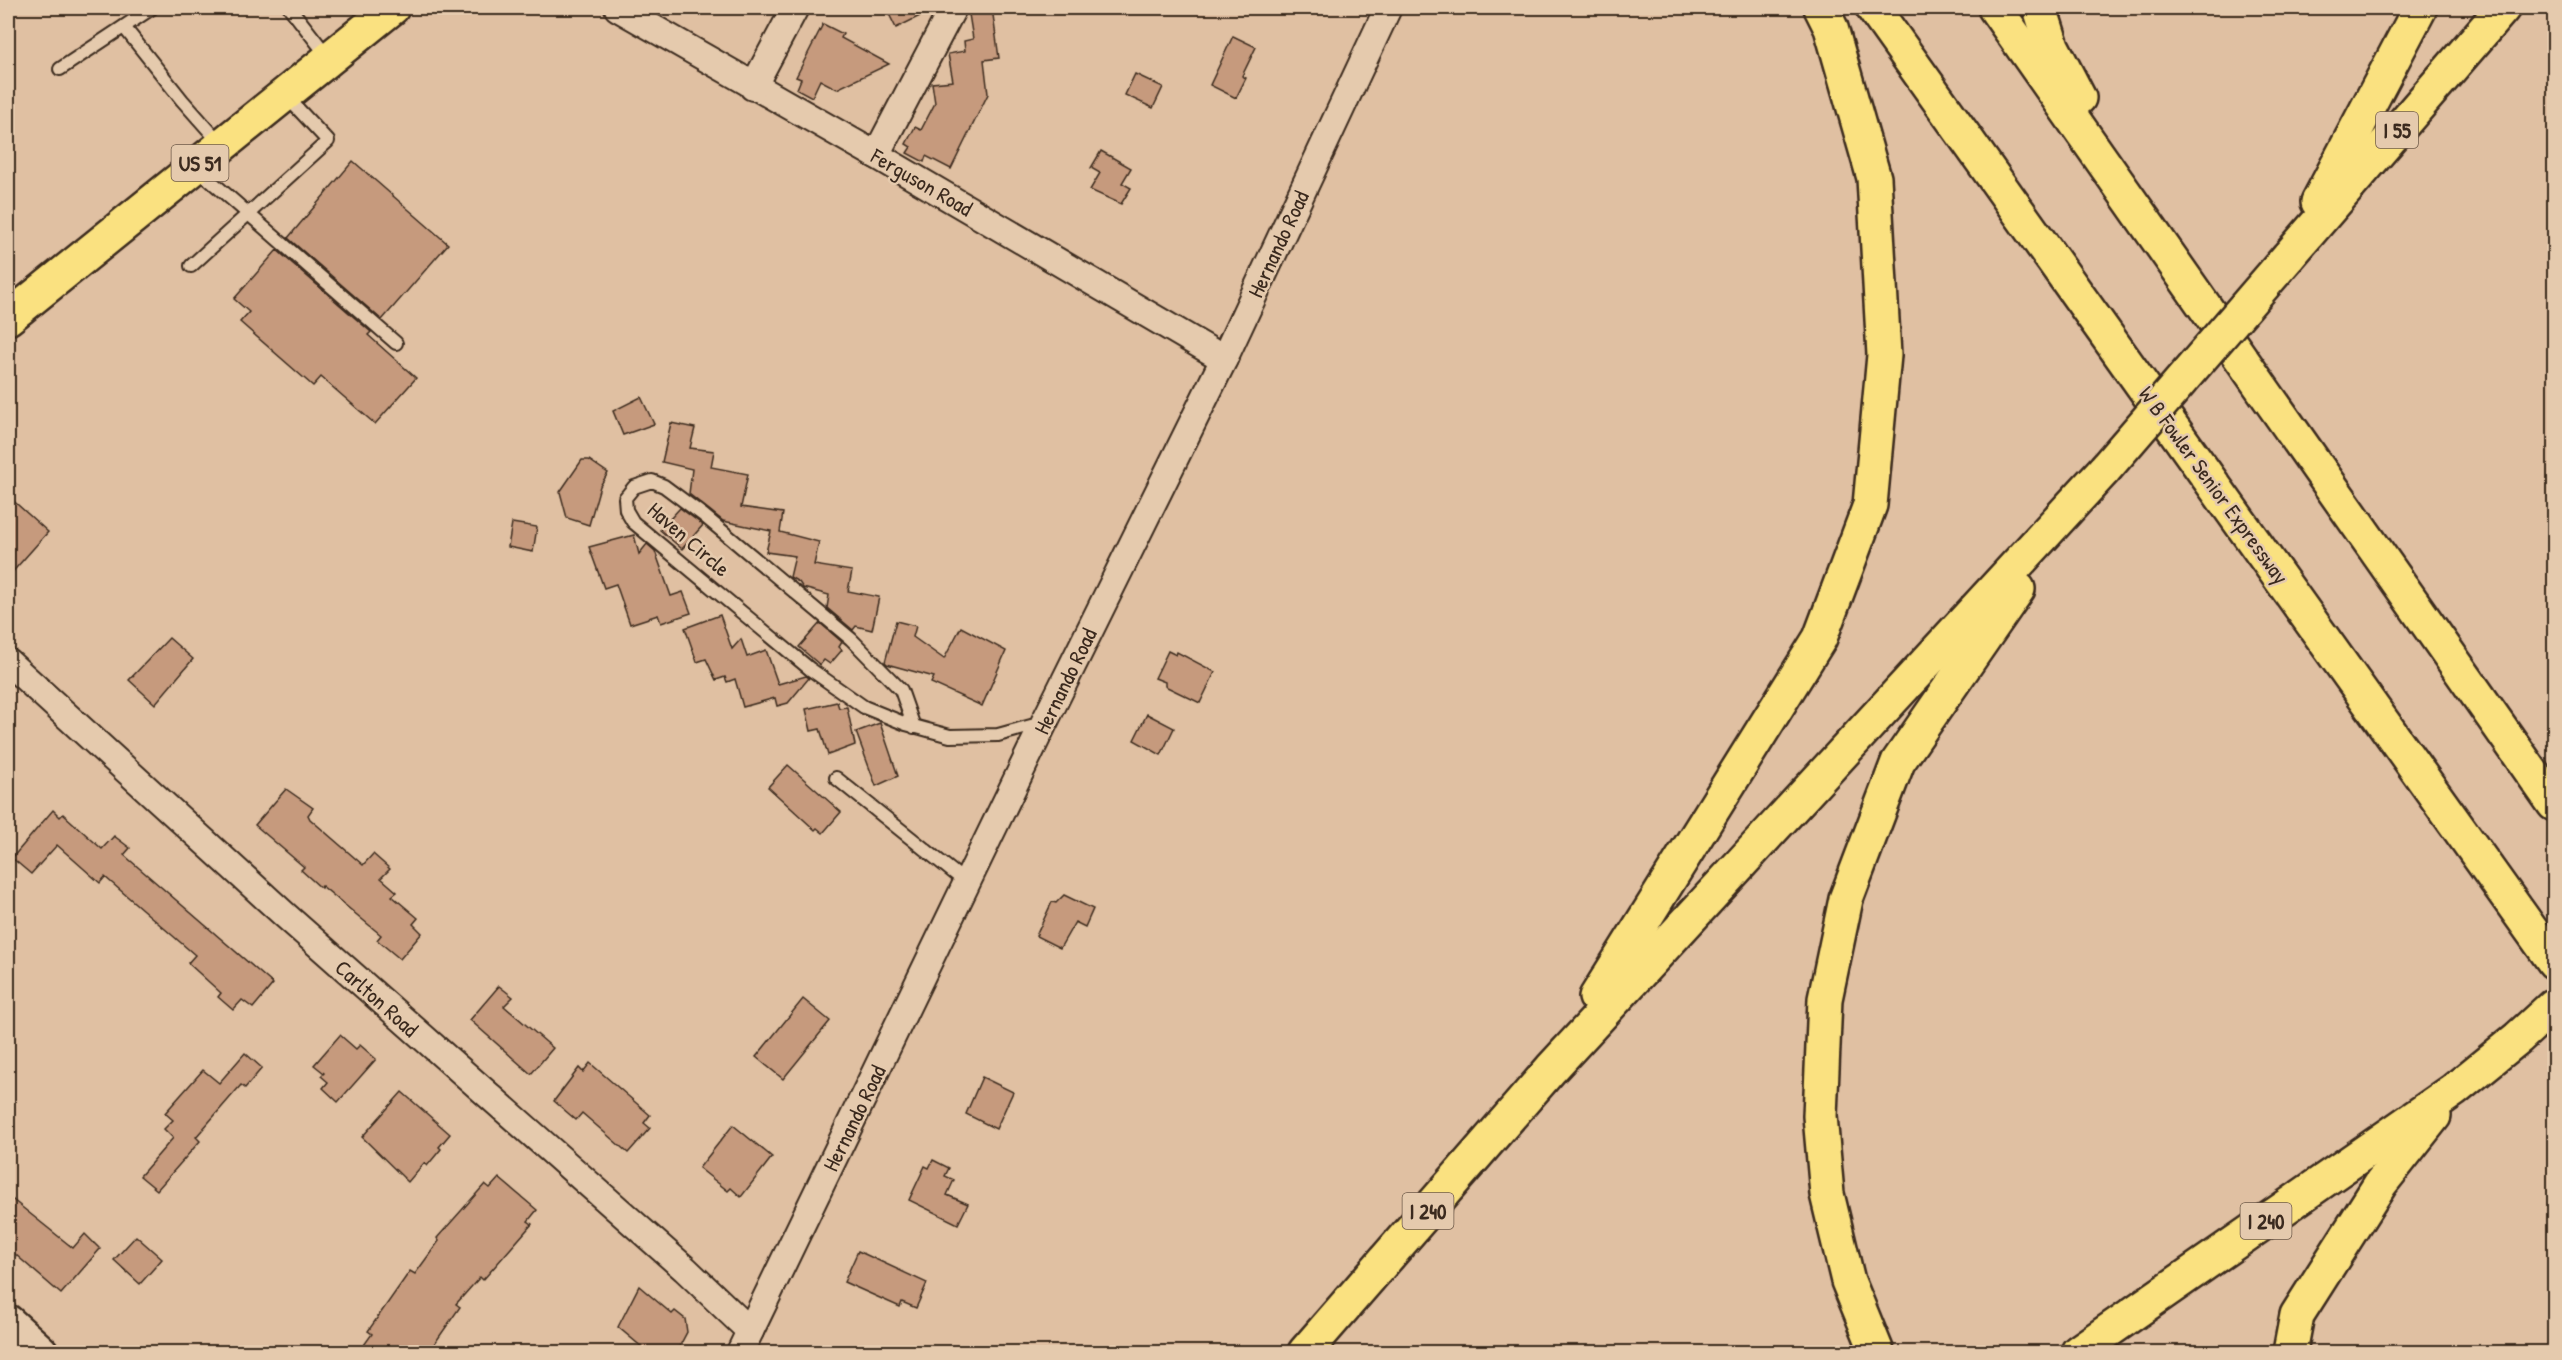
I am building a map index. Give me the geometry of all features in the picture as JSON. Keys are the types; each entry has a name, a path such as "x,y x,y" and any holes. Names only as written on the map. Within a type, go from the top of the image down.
{"main road":[{"name":"US 51","path":"8,317 392,8"},
{"path":"1551,1069 1820,638 1870,505 1884,355 1874,178 1831,28 1821,8"},
{"name":"W B Fowler Senior Expressway","path":"1873,8 2554,962"},
{"path":"1995,8 2554,804"},
{"path":"2040,8 2052,46 2086,112 2097,153"},
{"path":"2290,255 2420,8"},
{"name":"I 55","path":"2095,480 2503,8"},
{"path":"1551,1069 2095,480"},
{"path":"1877,1353 1848,1281 1829,1205 1820,1116 1825,999 1846,899 1898,762 2095,480"},
{"name":"I 240","path":"2078,1353 2454,1090 2518,1038 2554,1005"},
{"name":"I 240","path":"1305,1353 1551,1069"},
{"path":"2290,1353 2297,1315 2381,1184 2454,1090"}],"street":[{"name":"Ferguson Road","path":"618,8 753,87 876,155 1224,359"},
{"path":"753,87 795,8"},
{"path":"876,155 953,8"},
{"name":"Hernando Road","path":"745,1342 1044,723 1224,359 1388,8"},
{"name":"Carlton Road","path":"8,662 286,916 685,1269 745,1342"},
{"path":"8,1322 41,1353"}],"lane":[{"path":"60,69 152,8"},
{"path":"290,8 330,59"},
{"path":"124,27 182,100 222,145"},
{"path":"191,266 328,141 285,94"},
{"path":"195,167 396,343"},
{"name":"Haven Circle","path":"914,727 901,690 850,639 808,602 703,515 664,486 652,481 634,487 625,498 626,510 633,522 810,669 864,707 914,727 950,736 998,735 1044,723"},
{"path":"836,778 968,884"}],"building":[{"path":"886,8 936,8 896,28"},
{"path":"968,8 992,8 999,58 984,60 988,94 951,169 926,156 924,162 907,153 911,147 906,144 915,127 921,130 935,103 932,83 953,81 948,54 965,51 964,41 973,39"},
{"path":"823,24 843,34 841,38 889,64 837,89 820,80 812,97 797,89 801,79 796,77"},
{"path":"1233,36 1256,47 1242,76 1246,78 1236,98 1210,85"},
{"path":"1135,74 1163,87 1153,108 1125,95"},
{"path":"1101,151 1131,168 1122,183 1131,188 1121,204 1090,190 1100,173 1091,168"},
{"path":"353,161 448,244 382,320 288,238"},
{"path":"277,250 371,332 368,335 416,378 375,424 321,377 313,386 240,322 249,312 234,299"},
{"path":"641,397 654,424 623,435 613,411"},
{"path":"671,423 695,428 690,448 714,451 711,467 748,474 741,507 783,513 780,532 819,542 814,565 852,571 848,591 879,597 872,630 856,626 853,630 827,608 829,595 803,588 799,582 790,577 795,556 766,552 771,531 723,521 689,494 692,469 662,462"},
{"path":"582,460 589,460 608,473 600,486 589,525 567,518 560,492"},
{"path":"8,496 48,532 8,577"},
{"path":"680,508 703,525 682,549 660,530"},
{"path":"512,523 537,527 533,552 508,547"},
{"path":"634,535 639,554 647,544 655,551 671,596 683,592 691,613 661,623 658,615 630,624 616,584 604,588 589,547"},
{"path":"720,615 732,649 741,639 747,657 766,650 778,684 806,676 809,678 788,703 777,706 775,698 743,707 735,679 727,682 725,677 716,680 706,659 697,662 685,628"},
{"path":"896,621 916,626 913,637 944,659 961,627 1006,651 982,706 931,683 934,677 887,664 885,662"},
{"path":"820,623 842,642 839,647 842,650 830,664 824,660 820,665 799,647"},
{"path":"169,638 193,659 155,704 129,680"},
{"path":"1168,651 1176,655 1177,652 1215,672 1200,703 1165,686 1165,682 1155,678"},
{"path":"837,702 839,708 847,707 855,745 828,755 820,729 811,731 806,709"},
{"path":"1147,714 1174,728 1161,755 1134,740"},
{"path":"880,723 898,776 876,786 856,732"},
{"path":"788,765 841,812 823,833 817,828 815,830 768,787"},
{"path":"286,789 313,808 308,815 310,819 363,865 373,854 390,869 381,878 397,892 392,896 418,918 413,924 422,933 400,959 377,940 381,935 322,886 321,888 301,870 304,867 255,825"},
{"path":"53,810 60,817 63,814 102,849 114,836 130,848 124,855 273,984 253,1008 242,1000 233,1010 218,997 221,993 188,963 195,955 105,877 100,883 57,845 31,874 12,858"},
{"path":"1064,895 1093,909 1085,927 1075,922 1060,948 1036,936 1052,902 1056,903"},
{"path":"499,986 513,997 504,1006 553,1048 531,1074 470,1020"},
{"path":"803,999 830,1021 783,1079 756,1057"},
{"path":"340,1035 356,1049 360,1045 376,1059 338,1102 323,1088 328,1082 321,1076 324,1073 314,1065"},
{"path":"245,1053 262,1068 245,1088 241,1085 196,1137 200,1141 157,1190 140,1176 173,1138 164,1129 173,1120 165,1113 203,1070 219,1083"},
{"path":"590,1063 650,1115 644,1123 650,1128 628,1153 582,1113 576,1120 554,1101 579,1068 583,1072"},
{"path":"982,1077 1013,1092 996,1129 966,1114"},
{"path":"402,1092 450,1134 427,1166 424,1163 408,1182 362,1137"},
{"path":"733,1125 772,1157 741,1197 731,1188 728,1191 699,1168"},
{"path":"933,1160 949,1168 945,1176 954,1180 947,1195 968,1204 958,1224 909,1200 925,1166 929,1168"},
{"path":"499,1178 537,1210 528,1221 532,1224 483,1280 480,1277 456,1304 460,1307 428,1353 374,1353 364,1345 372,1334 368,1331 410,1271 415,1274 439,1241 437,1238 485,1184 490,1188"},
{"path":"8,1196 73,1248 85,1234 100,1249 61,1294 8,1248"},
{"path":"136,1236 162,1259 140,1284 114,1260"},
{"path":"858,1251 927,1283 916,1308 902,1302 900,1307 844,1282"},
{"path":"639,1286 672,1314 675,1311 685,1319 687,1332 676,1353 649,1353 618,1327"}]}
